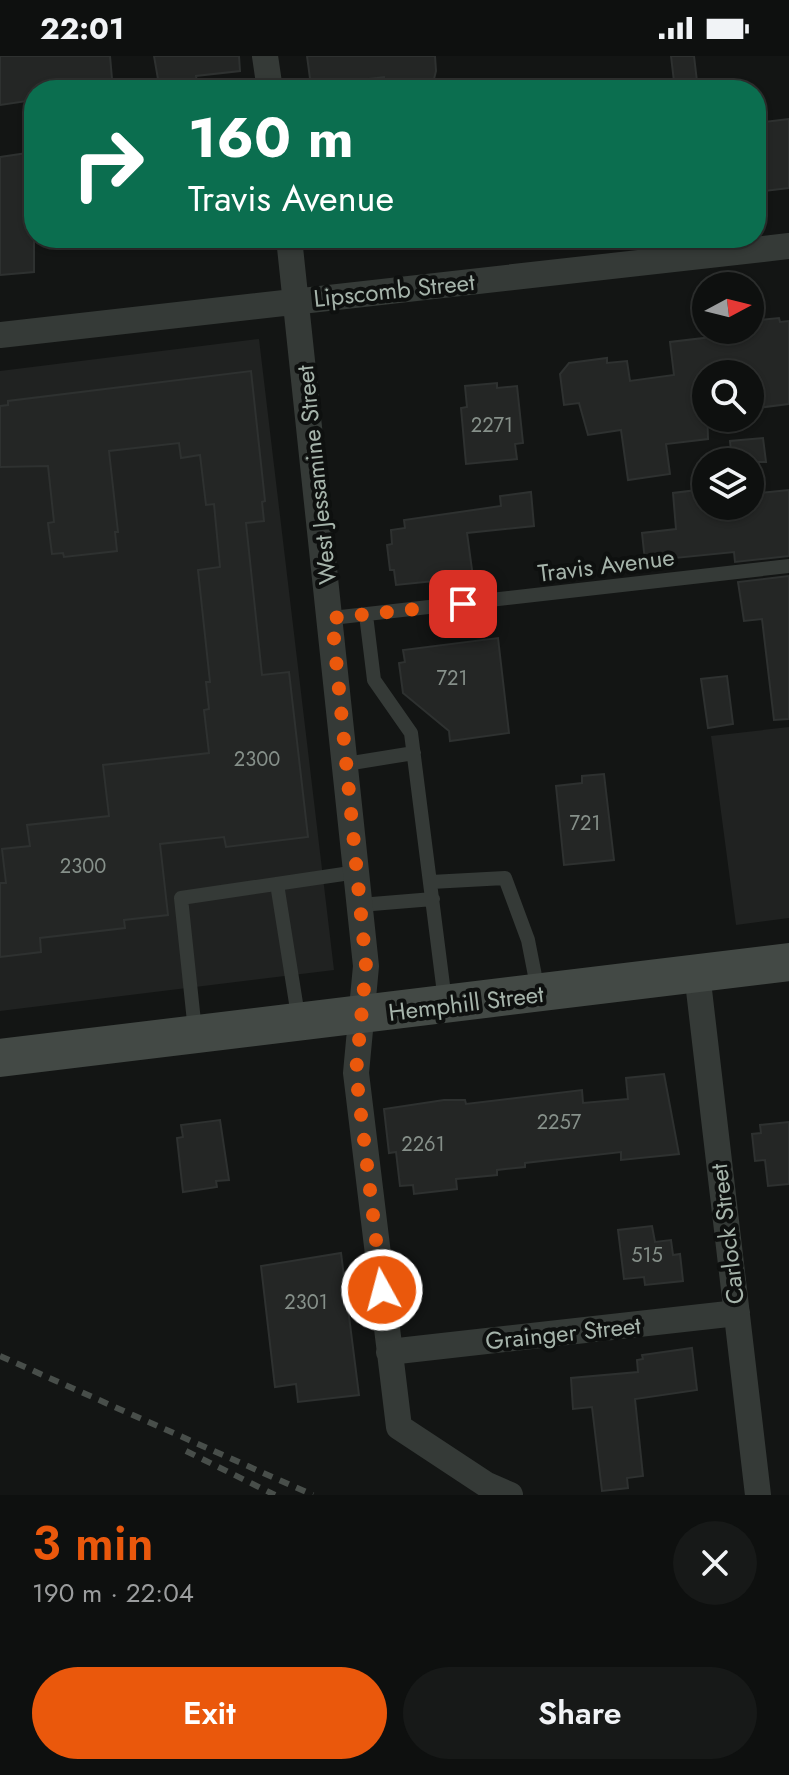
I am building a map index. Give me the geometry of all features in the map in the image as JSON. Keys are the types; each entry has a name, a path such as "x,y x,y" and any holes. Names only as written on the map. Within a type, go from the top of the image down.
{"main road":[{"name":"Hemphill Street","path":"0,1058 789,962"}],"street":[{"path":"265,56 269,80"},
{"name":"Lipscomb Street","path":"0,335 789,246"},
{"name":"West Jessamine Street","path":"290,248 332,618 366,966 356,1073 399,1427 487,1485 510,1495"},
{"name":"Carlock Street","path":"697,973 758,1495"},
{"name":"Grainger Street","path":"389,1352 737,1313"}],"lane":[{"name":"Travis Avenue","path":"332,618 789,566"},
{"path":"366,615 374,680 411,733 446,1006"},
{"path":"346,764 414,753"},
{"path":"195,1036 181,898 357,872"},
{"path":"431,882 505,878 528,940 539,993"},
{"path":"277,884 299,1024"},
{"path":"360,905 433,899"}],"shaded area":[{"path":"259,339 334,970 0,1011 0,371"},
{"path":"789,727 789,918 736,925 711,736"}],"building":[{"path":"0,56 110,56 112,80 24,80 24,101 0,105"},
{"path":"154,56 239,56 240,71 196,76 197,80 158,80"},
{"path":"307,56 435,56 434,79 384,80 384,77 310,80"},
{"path":"671,56 694,56 697,80 674,80"},
{"path":"789,119 789,188 766,191 766,122"},
{"path":"24,153 24,248 34,248 34,272 0,275 0,157"},
{"path":"779,318 780,322 789,321 789,404 764,407 764,360 692,360 692,432 708,432 708,439 666,444 670,474 628,480 621,430 588,435 579,403 564,405 560,374 569,363 607,358 607,363 627,361 630,381 674,375 670,342 692,339 692,344 764,344 764,320"},
{"path":"251,371 265,501 262,502 264,521 246,523 262,675 289,672 308,837 226,847 224,837 160,844 168,915 124,920 125,928 40,938 41,952 0,957 0,883 6,883 2,849 30,846 27,825 109,816 103,765 209,753 204,710 209,709 206,682 210,682 198,570 220,567 214,504 206,505 200,455 181,458 179,443 109,451 118,532 115,532 117,551 64,557 63,553 52,554 48,523 54,522 48,466 0,467 0,406 8,405 8,401"},
{"path":"497,383 497,388 517,386 523,443 515,444 517,459 466,464 461,408 467,407 465,386"},
{"path":"763,438 766,462 764,448 731,448 730,441"},
{"path":"789,490 789,556 735,562 734,552 645,561 642,533 676,529 673,493 692,491 692,520 764,520 764,493"},
{"path":"531,492 534,526 467,533 473,577 396,585 394,570 390,570 387,545 392,544 391,530 405,528 404,520 501,506 500,496"},
{"path":"789,576 789,719 774,720 762,619 744,621 738,582"},
{"path":"498,638 509,733 450,741 449,731 403,693 399,663 405,662 403,650"},
{"path":"727,676 733,724 708,728 701,679"},
{"path":"604,774 614,860 564,865 556,786 582,783 582,776"},
{"path":"664,1074 679,1154 621,1160 621,1152 525,1163 525,1167 497,1170 497,1175 456,1179 457,1189 414,1194 413,1185 400,1186 396,1152 389,1153 384,1109 444,1100 465,1100 466,1104 582,1090 583,1103 628,1099 626,1078"},
{"path":"220,1120 229,1180 216,1181 217,1187 183,1192 177,1138 183,1137 181,1125"},
{"path":"789,1122 789,1184 768,1186 765,1160 755,1161 752,1134 761,1133 760,1125"},
{"path":"652,1226 655,1242 671,1240 673,1255 680,1254 683,1281 645,1285 644,1277 624,1279 618,1230"},
{"path":"341,1253 359,1395 298,1402 296,1384 275,1387 261,1266"},
{"path":"692,1348 697,1390 635,1399 643,1476 627,1478 628,1488 602,1491 592,1407 573,1409 571,1378 638,1372 637,1360 643,1359 642,1355"}],"railway":[{"path":"0,1356 313,1495"},
{"path":"186,1451 275,1495"}],"route":[{"path":"382,1290 356,1073 366,966 332,618 463,604"}]}
